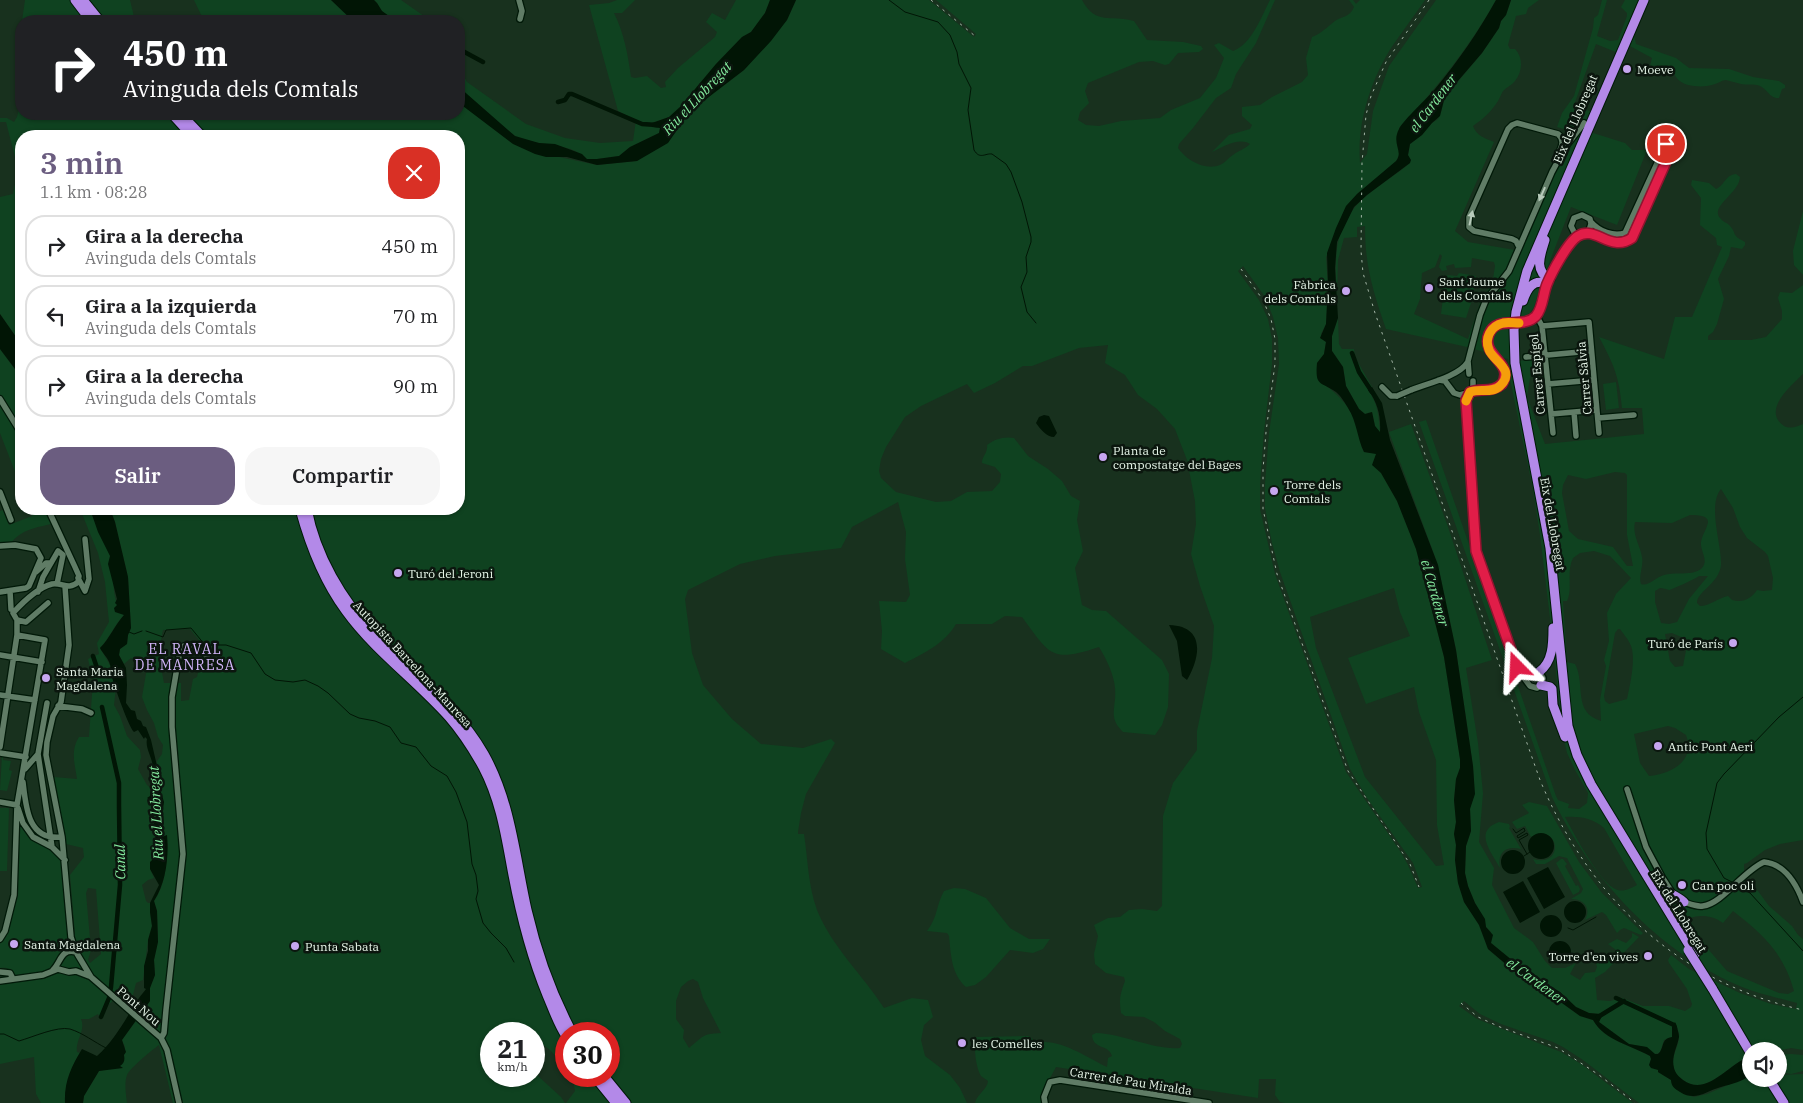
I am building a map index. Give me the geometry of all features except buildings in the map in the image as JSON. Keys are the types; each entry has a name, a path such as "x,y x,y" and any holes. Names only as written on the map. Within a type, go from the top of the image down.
{"highway":[{"path":"75,0 86,15"},
{"path":"84,0 95,15"},
{"name":"Eix del Llobregat","path":"1640,0 1523,269 1511,312 1511,363 1543,526 1563,714 1574,756 1588,785 1746,1042"},
{"name":"Eix del Llobregat","path":"1644,0 1522,286 1513,322 1518,382 1542,498 1554,571 1565,706 1570,734 1587,778 1647,880"},
{"path":"177,120 187,130"},
{"path":"187,120 197,130"},
{"path":"1513,322 1528,288 1532,284 1544,280 1540,262 1550,218"},
{"name":"Autopista Barcelona-Manresa","path":"302,515 319,567 328,585 346,612 462,732 484,770 501,813 528,943 559,1022"},
{"name":"Autopista Barcelona-Manresa","path":"309,515 319,550 332,576 354,610 374,634 451,709 472,734 496,777 510,818 535,939 549,980 568,1022"},
{"path":"1534,673 1547,663 1552,652 1553,612"},
{"path":"1541,685 1552,689 1553,704 1568,746 1574,756"},
{"path":"1647,880 1653,880 1662,889 1682,902"},
{"path":"1647,880 1658,898 1682,902"},
{"path":"1661,899 1662,896 1672,894"},
{"path":"1661,899 1660,902 1668,913"},
{"path":"1668,913 1670,907 1682,902"},
{"path":"603,1087 616,1103"},
{"path":"613,1087 626,1103"},
{"path":"1773,1087 1783,1103"}],"street":[{"path":"519,0 522,11 520,19"},
{"path":"1519,247 1516,241 1512,239 1474,231 1468,224 1469,217 1508,128 1516,123 1558,134 1562,144 1555,166"},
{"path":"1382,387 1391,396 1397,396 1456,373 1464,368 1468,361 1480,315 1486,300 1506,276 1555,166 1566,146 1584,123"},
{"path":"1574,232 1593,234 1615,243 1632,238 1673,146 1670,143 1666,144 1625,233 1613,234 1596,227 1585,216 1576,216 1571,222 1574,240"},
{"path":"1458,395 1477,390 1494,390 1504,380 1504,368 1500,361 1491,353 1487,340 1489,333 1494,327 1513,322 1530,321 1536,316 1544,280 1574,240 1590,228 1591,222"},
{"path":"1512,239 1522,236 1525,232"},
{"name":"Carrer Espígol","path":"1536,316 1542,326 1552,433"},
{"name":"Carrer Sàlvia","path":"1542,326 1588,322 1599,433"},
{"path":"1526,357 1591,351"},
{"path":"1468,361 1469,374 1473,381 1484,390"},
{"path":"1456,373 1469,374"},
{"path":"1450,386 1450,380 1456,373"},
{"path":"1437,380 1445,381 1452,391 1462,399 1465,408"},
{"path":"1548,384 1594,380"},
{"path":"1473,381 1465,408 1476,551 1518,670 1532,687 1537,688 1541,685 1543,678 1534,673 1518,670"},
{"path":"0,400 15,424"},
{"path":"1551,414 1597,410"},
{"path":"1574,412 1576,436"},
{"path":"1598,418 1634,415"},
{"path":"0,492 3,507 11,520"},
{"path":"51,515 84,591 89,580 85,539"},
{"path":"0,553 1,546 15,545 36,550 41,558 29,586 26,588 22,604"},
{"path":"38,592 42,576 50,566 50,563 61,553 57,584"},
{"path":"35,573 46,563 50,563"},
{"path":"12,611 52,584 75,585 78,582 78,578"},
{"path":"65,586 69,646 61,702 53,716 46,755 65,860 71,937 67,952"},
{"path":"0,592 26,588"},
{"path":"0,746 17,635 17,620 12,611 10,591"},
{"path":"17,620 26,622 48,603"},
{"path":"0,939 5,931 14,895 17,804 45,640 17,635"},
{"path":"179,1103 167,1050 160,1037 164,1033 183,854 172,739 172,697 180,650 184,646 193,645 202,649 207,656"},
{"path":"0,655 42,662"},
{"path":"1527,680 1534,673"},
{"path":"0,695 35,700"},
{"path":"47,702 38,754 52,847"},
{"path":"58,706 82,709 91,713"},
{"path":"0,753 26,757"},
{"path":"38,754 23,772 24,791 31,819 36,830 45,836 52,838 62,837"},
{"path":"1627,789 1646,847 1672,894"},
{"path":"0,802 17,804"},
{"path":"17,804 23,823 33,837 52,847 65,860"},
{"path":"52,847 63,846"},
{"path":"1682,902 1704,906 1719,898 1750,870 1764,862 1781,868 1795,884 1803,902"},
{"path":"71,937 76,952 91,977"},
{"path":"52,971 62,955 67,952 76,952"},
{"path":"60,960 64,970"},
{"path":"76,971 81,962"},
{"path":"0,981 64,970 69,972 76,971 91,977"},
{"path":"0,972 10,973 13,979"},
{"name":"Pont Nou","path":"91,977 160,1037"},
{"name":"Carrer de Pau Miralda","path":"1044,1103 1044,1097 1050,1082 1070,1081 1209,1103"}],"green space":[{"path":"25,0 130,0 134,15 23,15"},
{"path":"194,0 331,0 347,15 201,15"},
{"path":"374,0 401,0 422,15 387,15"},
{"path":"617,0 635,0 622,13 614,13 625,44 631,77 647,76 661,88 666,87 665,82 678,68 715,37 717,32 706,22 712,13 725,20 736,0 770,0 765,13 751,32 742,37 716,64 680,107 669,117 652,123 660,128 659,133 630,147 619,156 586,159 579,153 561,146 522,139 500,125 465,93 465,78 467,82 526,124 565,138 600,143 633,141 636,120 618,111 589,5 609,3"},
{"path":"796,0 929,0 974,37 976,34 936,0 1082,0 1087,8 1098,16 1134,21 1147,40 1183,42 1201,46 1203,49 1199,52 1178,53 1169,64 1165,65 1153,61 1139,62 1088,83 1085,91 1089,103 1080,112 1078,120 1086,125 1099,126 1121,121 1160,118 1171,110 1200,98 1216,78 1224,58 1214,45 1219,43 1233,51 1240,47 1251,36 1270,0 1275,0 1256,43 1236,74 1231,88 1216,98 1179,144 1178,148 1186,157 1208,167 1222,164 1250,144 1236,142 1212,152 1229,135 1250,129 1252,125 1242,116 1242,107 1260,105 1302,82 1308,75 1306,58 1312,37 1350,13 1354,7 1349,0 1353,0 1356,4 1360,0 1425,0 1391,48 1371,89 1363,118 1360,163 1367,154 1373,111 1389,66 1436,0 1496,0 1452,67 1399,128 1399,155 1396,162 1357,194 1326,257 1328,285 1326,324 1321,334 1326,342 1324,354 1317,363 1318,379 1340,397 1352,414 1364,452 1377,453 1376,467 1397,501 1416,549 1444,657 1460,759 1454,800 1456,822 1454,834 1456,845 1455,860 1458,883 1464,902 1479,925 1488,949 1512,970 1548,991 1580,1016 1593,1020 1611,1038 1650,1056 1650,1063 1659,1070 1658,1072 1671,1080 1684,1094 1694,1097 1707,1094 1742,1079 1742,1087 1787,1087 1787,1075 1803,1074 1803,1103 1639,1103 1563,1047 1501,1024 1480,1014 1464,1001 1459,1006 1477,1019 1561,1052 1581,1064 1633,1103 1285,1103 1280,1102 1275,1095 1276,1079 1259,1079 1258,1098 1056,1067 1042,1093 1043,1103 975,1103 988,1081 981,1076 976,1062 976,1037 1029,1036 1037,1043 1054,1043 1063,1046 1107,1067 1108,1058 1112,1056 1108,1050 1095,1043 1092,1035 1096,1033 1117,1036 1159,1047 1180,1048 1182,1044 1180,1039 1165,1031 1154,1022 1144,1017 1125,1016 1121,1013 1120,1000 1125,981 1124,977 1106,973 1095,964 1094,954 1098,936 1094,925 1108,918 1120,917 1129,910 1157,911 1162,906 1163,816 1173,783 1197,750 1197,731 1212,658 1214,626 1191,554 1196,524 1195,501 1187,460 1175,429 1157,409 1138,395 1125,375 1105,363 1108,345 1079,348 1032,366 1023,366 974,393 967,384 921,406 905,417 886,447 879,471 881,478 896,492 936,502 951,501 967,492 992,491 1000,482 1001,474 995,467 982,463 987,445 1000,438 1011,437 1014,438 1028,456 1062,481 1071,496 1080,501 1077,520 1083,551 1075,568 1082,605 1092,610 1106,611 1162,660 1169,674 1168,707 1162,725 1155,735 1123,732 1118,727 1114,716 1115,688 1113,678 1107,661 1099,647 1071,654 1061,655 1053,652 1039,640 1022,617 1005,616 992,624 956,624 940,642 905,663 881,649 882,631 879,601 906,602 910,595 905,559 906,532 898,502 852,527 841,548 775,556 740,564 688,590 685,599 692,653 703,685 732,719 761,744 803,748 831,739 835,743 806,794 798,832 798,834 804,834 810,882 817,910 839,948 884,1008 912,998 928,1000 933,1017 924,1025 921,1040 925,1056 950,1075 960,1088 967,1103 566,1103 575,1091 574,1087 620,1087 620,1022 555,1022 555,1055 545,1046 545,1022 480,1022 480,1087 545,1087 545,1082 565,1103 173,1103 159,1045 127,1075 125,1085 127,1103 83,1103 84,1096 99,1071 120,1066 125,1047 122,1040 150,1001 150,988 155,975 154,960 158,941 157,911 154,901 163,881 168,844 162,838 161,819 164,802 161,797 160,772 157,766 157,761 162,754 163,745 142,697 147,668 131,658 124,664 119,655 120,649 127,644 131,628 128,577 112,515 465,515 465,130 15,130 15,157 6,122 0,122 0,118 7,118 14,122 15,120 465,120 465,107 484,121 559,157 597,165 637,161 679,128 686,117 697,106 744,70 787,20","holes":["1243,266 1265,297 1273,317 1278,338 1279,364 1269,433 1265,484 1265,508 1272,543 1280,572 1350,769 1367,798 1413,863 1422,887 1418,888 1400,851 1346,772 1275,574 1260,509 1264,431 1272,364 1272,339 1268,319 1259,300 1238,271","1394,588 1400,612 1410,636 1348,658 1366,704 1414,687 1419,712 1436,760 1437,825 1444,865 1436,866 1365,777 1316,648 1310,617","190,629 204,646 220,649 217,663 201,660 197,677 193,679 189,700 181,701 181,683 164,683 160,656 163,630","693,979 698,982 703,998 721,1033 703,1036 689,1048 683,1038 684,1030 676,1019 676,1001 681,987"]},
{"path":"1511,0 1539,0 1528,8 1526,14 1516,16 1508,45 1510,49 1515,49 1520,56 1521,69 1518,77 1503,91 1490,112 1473,126 1484,138 1494,142 1455,231 1468,242 1521,251 1573,132 1557,127 1562,113 1574,96 1593,28 1594,18 1598,15 1602,0 1607,0 1597,36 1610,41 1618,40 1627,16 1627,13 1621,7 1625,0 1649,0 1634,35 1636,44 1676,58 1689,68 1729,69 1753,77 1779,81 1785,85 1779,98 1776,98 1760,86 1726,80 1705,86 1688,85 1677,79 1671,69 1667,67 1650,66 1652,58 1628,45 1623,55 1596,44 1574,105 1597,114 1590,132 1625,143 1632,150 1647,150 1617,225 1571,207 1534,307 1523,318 1518,327 1519,361 1533,359 1527,397 1545,444 1644,434 1642,408 1622,408 1615,371 1599,337 1664,359 1675,317 1692,317 1722,247 1717,245 1716,238 1700,225 1701,198 1691,185 1692,180 1709,183 1716,189 1732,175 1736,174 1740,177 1735,189 1718,210 1718,214 1730,226 1736,236 1745,242 1745,245 1742,249 1731,247 1729,256 1718,279 1724,299 1717,324 1713,332 1708,336 1708,340 1751,340 1766,337 1782,319 1778,298 1780,292 1792,293 1803,285 1803,374 1781,398 1777,405 1776,413 1778,420 1784,426 1794,427 1803,424 1803,840 1780,844 1765,850 1744,864 1744,880 1758,891 1769,906 1792,926 1803,939 1803,1050 1787,1049 1787,1042 1742,1042 1742,1060 1710,1082 1701,1085 1683,1080 1675,1072 1673,1059 1679,1034 1675,1023 1672,1027 1672,1037 1664,1040 1660,1053 1655,1054 1645,1047 1629,1044 1599,1022 1600,1014 1589,1013 1576,1007 1560,992 1524,970 1491,943 1491,932 1486,927 1468,886 1465,873 1466,846 1471,831 1470,808 1474,786 1473,766 1456,650 1438,565 1389,432 1411,424 1448,527 1492,660 1466,668 1478,743 1483,793 1479,842 1494,868 1492,885 1514,928 1533,942 1545,961 1552,968 1565,968 1576,963 1570,974 1580,980 1585,973 1595,972 1596,963 1603,958 1611,959 1614,957 1616,950 1608,944 1617,939 1626,943 1632,937 1632,933 1639,937 1605,972 1595,978 1597,1000 1610,1001 1622,998 1643,1006 1669,1006 1685,1011 1692,1004 1687,989 1669,963 1668,960 1671,955 1689,969 1740,993 1771,1004 1796,1009 1797,1003 1742,987 1711,972 1682,954 1655,933 1630,909 1603,878 1611,887 1618,890 1628,889 1637,885 1604,828 1586,818 1565,817 1591,862 1586,856 1568,827 1552,797 1419,422 1426,420 1556,796 1558,800 1569,804 1568,808 1579,809 1587,803 1588,793 1567,753 1562,731 1555,663 1549,652 1551,636 1550,618 1540,535 1533,490 1510,379 1508,359 1467,347 1386,329 1371,279 1366,254 1365,226 1357,227 1357,237 1344,238 1338,260 1337,295 1336,253 1342,229 1348,218 1355,207 1366,196 1410,163 1408,155 1410,144 1438,119 1445,97 1482,53 1499,28","holes":["1440,254 1442,256 1439,267 1442,271 1447,270 1446,266 1454,264 1455,268 1471,267 1472,258 1494,262 1493,279 1496,281 1486,292 1480,293 1481,300 1468,339 1414,314 1420,299 1422,273 1435,267","1615,472 1627,475 1627,535 1633,566 1627,566 1613,547 1578,539 1569,531 1562,493 1563,485 1568,475 1586,479","1721,489 1733,508 1740,527 1747,538 1768,556 1773,578 1772,590 1757,590 1752,596 1743,601 1732,600 1728,596 1700,606 1697,603 1700,595 1713,582 1721,565 1715,515 1717,496","1690,515 1705,517 1708,523 1701,542 1705,562 1702,568 1689,573 1668,574 1644,585 1641,584 1642,560 1635,536 1635,522 1672,523","1594,551 1610,556 1631,578 1616,594 1607,613 1609,641 1604,660 1606,666 1600,700 1601,721 1592,717 1586,711 1581,697 1580,681 1575,664 1567,662 1563,601 1567,601 1569,596 1571,563 1573,558 1580,553","1699,576 1708,576 1689,599 1677,622 1661,623 1655,602 1655,591 1660,588 1671,590","1620,629 1631,646 1633,658 1632,672 1627,699 1609,704 1605,701 1604,696 1615,633","1672,633 1688,640 1683,666 1675,667 1670,661 1665,634","1668,726 1686,735 1688,752 1680,764 1673,769 1649,776 1640,763 1634,734","1733,911 1763,937 1778,955 1790,978 1794,991 1788,994 1779,993 1727,971 1708,949 1690,918 1712,917 1723,923"]},
{"path":"15,184 15,335 0,314 0,197 13,194"},
{"path":"1803,211 1803,275 1794,265 1793,251"},
{"path":"1459,273 1476,276 1473,294 1442,291 1443,277 1448,275 1457,276"},
{"path":"1443,297 1472,300 1466,318 1441,314"},
{"path":"1338,318 1339,344 1342,349 1354,349 1355,357 1372,387 1368,390 1376,405 1380,433 1375,426 1372,412 1365,414 1359,409 1346,386 1343,367 1332,351 1332,336"},
{"path":"0,349 15,369 15,472 0,433"},
{"path":"1616,382 1619,408 1606,410 1603,384"},
{"path":"3,510 9,525 32,516 55,515 48,518 51,524 33,528 14,539 10,544 0,544 0,511"},
{"path":"82,515 93,515 110,555 114,593 119,608 124,615 100,648 110,665 116,687 114,705 127,736 140,750 141,757 138,769 147,785 152,789 149,799 154,801 158,818 153,823 153,828 156,828 157,843 153,852 150,869 154,878 142,885 146,901 150,903 152,926 148,940 143,980 136,983 133,995 124,998 117,997 108,1005 103,1017 98,1014 89,1019 81,1019 82,1028 77,1043 77,1052 80,1053 69,1077 65,1103 41,1103 36,1094 34,1057 0,1064 0,977 15,975 9,969 0,968 0,943 5,938 15,896 18,815 21,824 27,832 53,852 62,863 68,935 75,934 70,875 84,857 83,848 66,844 54,777 77,779 74,758 76,742 79,737 89,737 93,680 88,659 99,654 97,643 109,622 105,582 98,553","holes":["88,888 96,889 101,954 90,963 88,960 91,950 86,893"]},
{"path":"2,755 3,760 11,761 9,770 12,771 7,791 0,790"},
{"path":"1529,802 1547,806 1579,862 1602,893 1643,933 1641,935 1624,928 1617,933 1606,915 1602,912 1585,920 1587,908 1583,902 1571,899 1581,893 1583,889 1567,858 1559,856 1545,864 1536,864 1533,859 1543,860 1550,857 1554,852 1555,846 1553,840 1548,835 1541,834 1531,837 1525,826 1517,829 1512,822 1529,813 1522,805"},
{"path":"0,808 9,808 7,871 0,871"},
{"path":"1499,822 1509,824 1509,828 1521,849 1511,848 1504,851 1499,862 1500,868 1486,842 1487,831 1491,826"},
{"path":"1561,859 1567,864 1565,866 1576,886 1578,885 1580,889 1579,892 1573,895 1556,863"},
{"path":"954,888 965,889 986,898 1010,928 1029,939 1050,939 1043,949 1033,953 1010,950 986,977 975,985 966,987 957,976 951,957 947,933 927,931 933,921 944,891"},
{"path":"1787,1054 1803,1055 1803,1071 1787,1073"}],"water":[{"path":"331,0 374,0 388,15 347,15"},
{"name":"Riu el Llobregat","path":"770,0 796,0 787,20 771,41 744,70 697,106 686,117 668,143 637,161 597,165 567,157 546,157 535,154 513,144 465,108 465,92 515,136 539,143 555,144 582,154 587,159 619,156 630,147 659,133 660,128 652,127 652,123 669,117 680,107 716,64 742,37 751,32 765,13"},
{"name":"el Cardener","path":"1496,0 1511,0 1499,28 1482,53 1445,96 1440,116 1422,135 1410,144 1408,155 1411,160 1410,163 1354,207 1337,242 1335,268 1338,318 1332,336 1332,351 1343,367 1346,386 1359,409 1365,414 1372,412 1375,426 1380,432 1378,410 1368,390 1372,387 1382,403 1390,440 1438,565 1456,650 1473,766 1475,794 1470,809 1471,831 1466,846 1465,873 1475,903 1485,919 1486,927 1493,935 1491,943 1524,970 1560,992 1576,1007 1589,1013 1600,1014 1602,1016 1599,1022 1629,1044 1647,1047 1655,1054 1658,1054 1664,1042 1672,1037 1672,1027 1675,1022 1679,1037 1673,1064 1676,1073 1683,1080 1701,1085 1710,1082 1742,1060 1742,1080 1701,1095 1686,1095 1676,1090 1671,1080 1658,1072 1658,1070 1651,1068 1649,1065 1650,1056 1611,1038 1593,1020 1580,1016 1548,991 1521,977 1488,949 1479,925 1464,902 1458,883 1455,860 1456,845 1454,834 1456,822 1454,800 1460,759 1444,657 1416,549 1397,501 1381,473 1372,465 1376,454 1364,452 1351,413 1346,404 1336,392 1320,382 1317,376 1317,363 1324,354 1326,342 1320,338 1326,324 1327,253 1346,206 1357,194 1396,161 1399,154 1396,139 1399,129 1452,68"},
{"path":"0,314 15,335 15,369 0,349"},
{"path":"1049,416 1057,433 1054,437 1046,434 1036,423 1039,417"},
{"path":"92,515 112,515 128,577 131,628 127,644 120,649 119,655 126,668 126,703 131,710 135,711 137,719 146,727 151,740 160,772 160,789 164,802 161,819 162,837 167,835 168,852 164,878 154,901 157,911 158,942 154,960 155,975 150,988 150,1001 122,1040 126,1052 124,1062 120,1066 123,1068 99,1071 84,1096 83,1103 65,1103 69,1075 82,1049 97,1056 115,1036 146,989 144,988 144,966 152,926 150,903 159,885 150,869 150,862 153,859 153,852 157,843 155,842 156,828 152,828 158,815 157,812 151,816 155,803 147,798 150,796 154,774 147,739 145,737 144,739 138,730 134,732 132,729 124,713 109,663 100,648 124,615 115,612 114,608 117,605 115,603 117,599 108,564 110,556"},
{"path":"1169,625 1181,627 1189,631 1197,644 1195,661 1187,680 1182,676 1177,641"},
{"path":"1541,833 1550,837 1554,846 1550,855 1541,859 1532,855 1528,846 1532,837"},
{"path":"1513,850 1522,853 1525,862 1522,871 1513,874 1504,871 1501,862 1504,853"},
{"path":"1548,867 1565,897 1544,909 1527,878"},
{"path":"1523,881 1540,912 1520,923 1503,892"},
{"path":"1575,901 1583,904 1586,912 1583,920 1575,923 1567,920 1564,912 1567,904"},
{"path":"1551,915 1559,918 1562,926 1559,934 1551,937 1543,934 1540,926 1543,918"},
{"path":"1560,941 1568,944 1571,952 1568,960 1560,963 1552,960 1549,952 1552,944"}],"waterway":[{"path":"889,0 905,12 938,22 950,35 957,52 959,64 971,88 968,110 974,150 978,155 992,154 1006,164 1011,172 1022,202 1031,242 1026,257 1027,272 1021,287 1027,312 1036,323"},
{"path":"465,52 483,62"},
{"name":"Riu el Llobregat","path":"558,102 565,100 569,94 572,94 642,124 657,125"},
{"path":"1352,353 1359,372 1372,392"},
{"path":"146,631 163,637 166,630 191,628 205,645 226,645 251,653 265,674 275,680 293,682 305,680 318,686 350,714 390,727 401,743 416,747 431,766 447,776 456,792 467,822 472,864 476,875 478,891 476,899 483,923 506,948 514,962"},
{"path":"129,632 134,634 142,631"},
{"name":"Canal","path":"93,656 98,671"},
{"path":"1734,883 1724,878 1707,849 1706,833 1717,783 1779,717 1803,697"},
{"name":"Canal","path":"101,1017 109,998 111,987 120,885 119,783 102,707"},
{"path":"1513,829 1516,833 1524,828 1525,831 1517,836 1518,838 1527,833 1528,835 1519,840 1527,854"},
{"path":"1524,856 1530,852"},
{"path":"1737,885 1750,893 1803,951"},
{"path":"1568,928 1573,930 1596,917"},
{"name":"Canal","path":"1616,998 1674,1025 1675,1028"},
{"name":"Canal","path":"1598,1017 1624,1001"},
{"path":"0,1034 19,1041 52,1030 65,1028 84,1035 106,1048"}],"railway":[{"path":"931,0 975,36"},
{"path":"1429,0 1386,62 1371,96 1366,115 1362,163 1361,251 1363,273 1375,313 1540,780 1560,822 1584,861 1612,897 1643,928 1677,956 1716,979 1758,997 1803,1010"},
{"path":"1241,269 1263,300 1271,319 1275,339 1275,364 1263,470 1263,509 1277,574 1348,771 1410,864 1419,887"},
{"path":"1461,1003 1478,1017 1558,1048 1599,1075 1635,1103"}],"slow traffic":[{"path":"1466,401 1470,392 1494,390 1502,384 1505,371 1500,361 1488,350 1489,333 1494,327 1502,323 1519,323"}],"place":[{"name":"Moeve","path":"1627,69"},
{"name":"Sant Jaume dels Comtals","path":"1429,288"},
{"name":"Fàbrica dels Comtals","path":"1346,291"},
{"name":"Planta de compostatge del Bages","path":"1103,457"},
{"name":"Torre dels Comtals","path":"1274,491"},
{"name":"Turó del Jeroni","path":"398,573"},
{"name":"Turó de París","path":"1733,643"},
{"name":"Santa Maria Magdalena","path":"46,678"},
{"name":"Antic Pont Aeri","path":"1658,746"},
{"name":"Can poc oli","path":"1682,885"},
{"name":"Santa Magdalena","path":"14,944"},
{"name":"Punta Sabata","path":"295,946"},
{"name":"Torre d'en vives","path":"1648,956"},
{"name":"les Comelles","path":"962,1043"}],"district":[{"name":"EL RAVAL DE MANRESA","path":"185,658"}],"route":[{"path":"1517,667 1476,551 1465,408 1466,400 1470,392 1494,390 1502,384 1505,371 1500,361 1488,350 1487,340 1489,333 1494,327 1502,323 1522,323 1530,321 1536,316 1540,310 1547,284 1561,259 1577,237 1593,234 1615,243 1621,243 1632,238 1673,146 1670,143 1666,144"}]}
